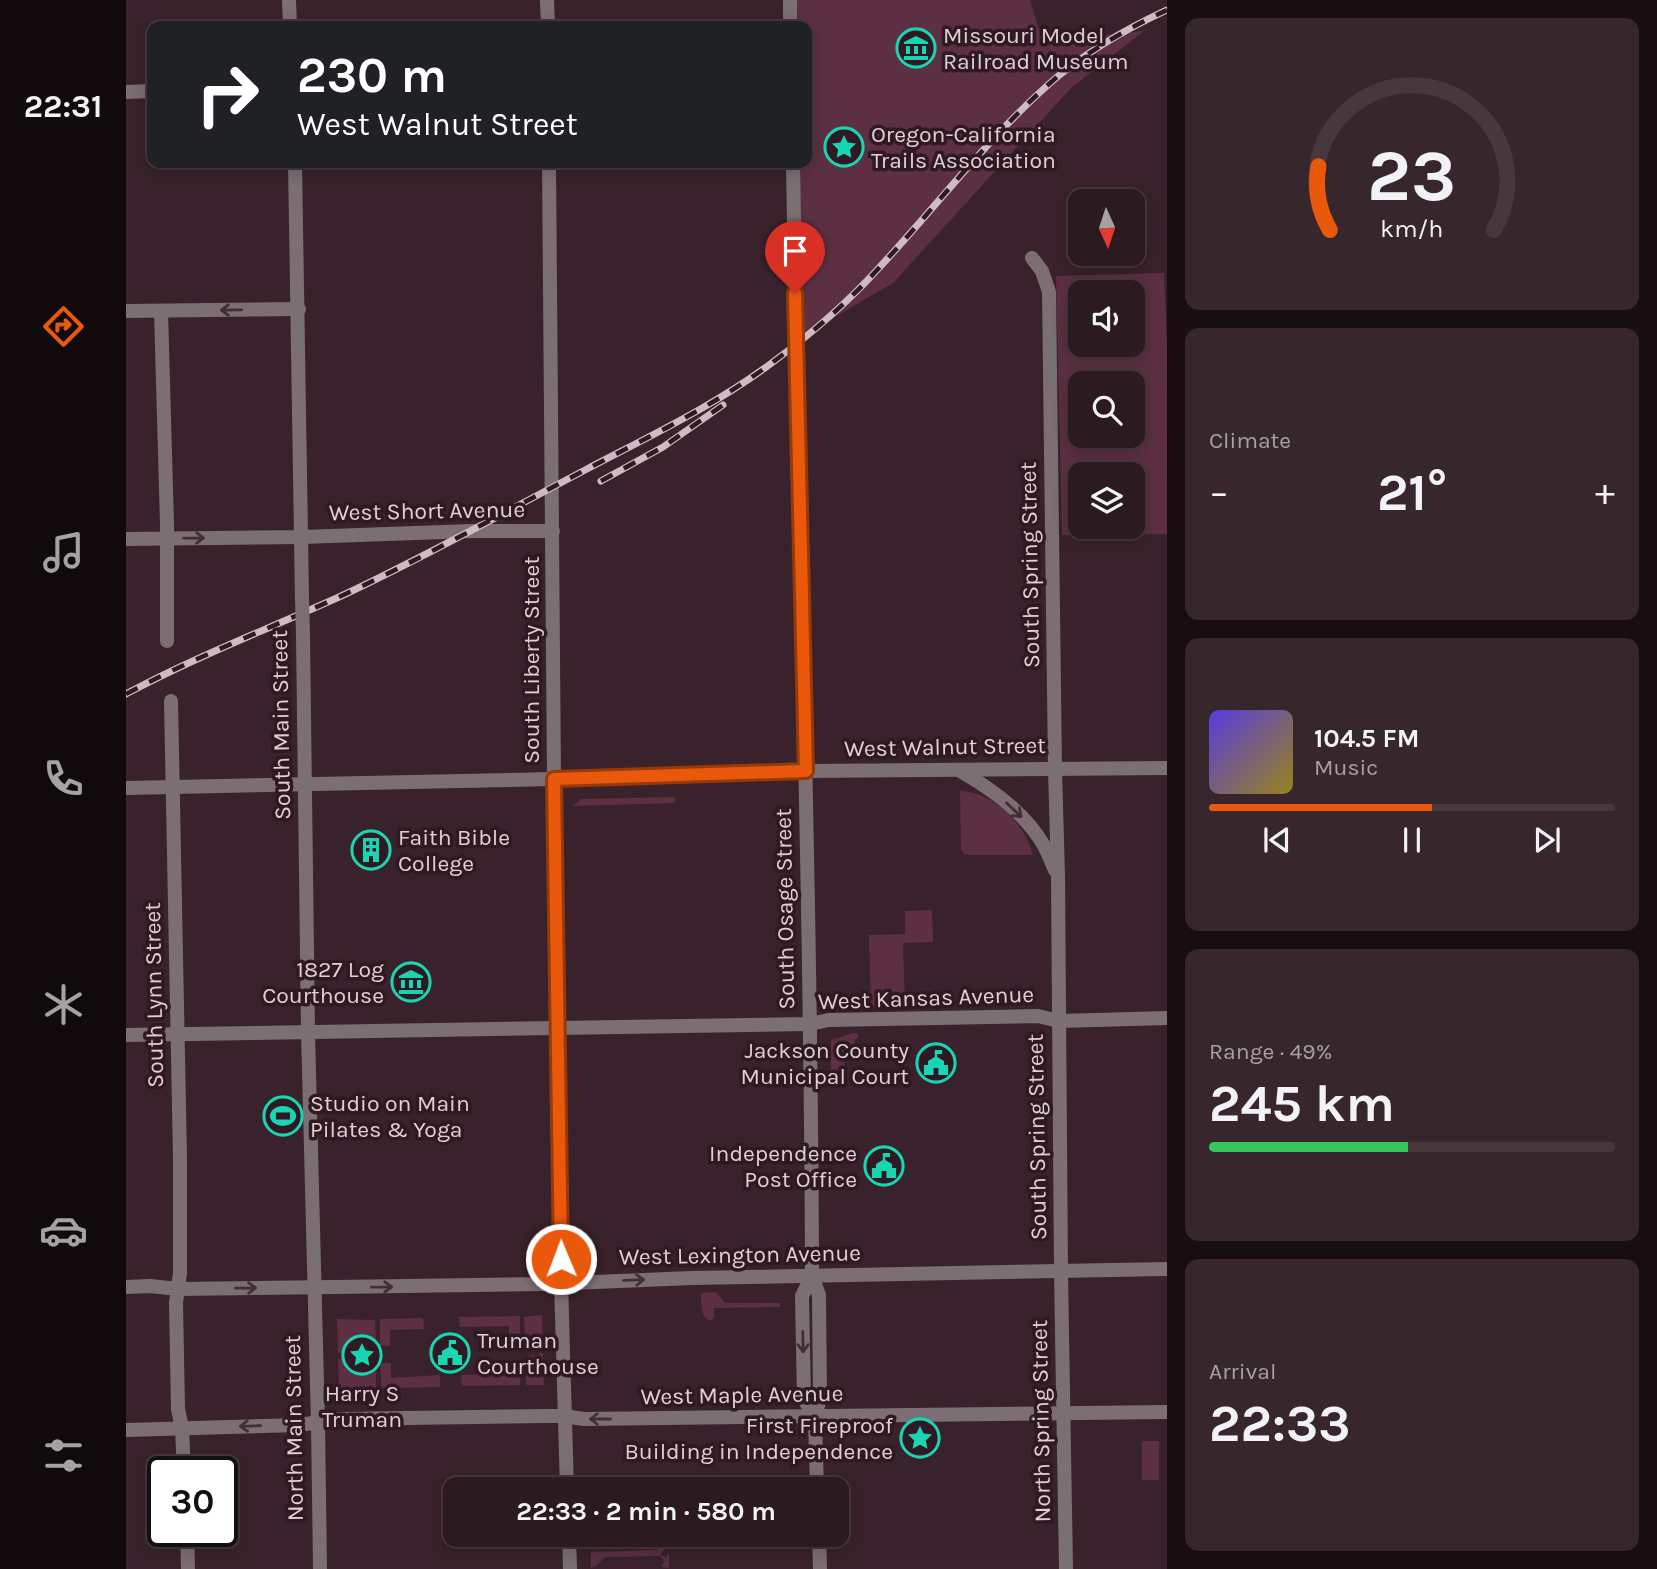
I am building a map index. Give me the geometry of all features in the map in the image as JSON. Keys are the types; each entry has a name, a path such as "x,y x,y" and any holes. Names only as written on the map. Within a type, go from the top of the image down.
{"street":[{"path":"289,0 290,21"},
{"path":"547,0 548,21"},
{"path":"790,0 790,21"},
{"path":"126,92 147,91"},
{"name":"South Main Street","path":"295,168 314,1287"},
{"name":"South Liberty Street","path":"549,168 554,779 567,1477"},
{"name":"South Osage Street","path":"793,168 813,1276 819,1295 820,1399 815,1417 817,1477"},
{"name":"South Spring Street","path":"1032,258 1042,271 1049,292 1061,1272"},
{"path":"126,311 299,309"},
{"path":"161,311 167,640"},
{"name":"West Short Avenue","path":"126,539 553,531"},
{"name":"South Lynn Street","path":"171,701 180,1202 180,1273 176,1303 178,1409 183,1456"},
{"name":"West Walnut Street","path":"126,788 806,771 1167,768"},
{"name":"South Spring Street","path":"959,770 989,788 1019,813 1043,843 1058,876"},
{"name":"West Kansas Avenue","path":"126,1035 810,1024 829,1020 1038,1016 1059,1021 1167,1018"},
{"name":"West Lexington Avenue","path":"126,1287 178,1289 561,1283 1167,1269"},
{"name":"North Spring Street","path":"1061,1272 1066,1569"},
{"name":"North Main Street","path":"314,1287 320,1569"},
{"name":"West Maple Avenue","path":"126,1430 318,1423 338,1419 1167,1412"},
{"path":"187,1547 188,1569"},
{"path":"569,1547 570,1569"},
{"path":"819,1547 820,1569"}],"shaded area":[{"path":"790,0 1030,0 1038,27 1047,41 1144,31 1071,88 893,283 821,325 795,345 793,168 812,168 812,21 790,21"},
{"path":"1164,273 1167,345 1167,534 1145,534 1145,462 1068,462 1068,535 1062,535 1056,276"},
{"path":"960,791 980,795 1008,813 1022,830 1033,855 964,854 961,849"},
{"path":"675,797 673,803 573,806 582,799"},
{"path":"932,910 933,942 903,943 905,1006 872,1007 869,935 905,934 905,911"},
{"path":"858,1033 855,1049 844,1049 845,1077 831,1077 831,1040"},
{"path":"716,1292 725,1303 780,1303 780,1307 714,1308 714,1318 710,1321 703,1312 701,1293"},
{"path":"542,1315 543,1348 539,1349 539,1345 526,1346 524,1317"},
{"path":"519,1316 520,1342 509,1342 509,1326 460,1327 459,1317"},
{"path":"423,1318 424,1329 390,1330 390,1346 380,1345 380,1319"},
{"path":"337,1319 375,1320 374,1353 357,1350 356,1354 338,1353"},
{"path":"543,1353 544,1385 526,1385 525,1360 527,1356"},
{"path":"367,1357 374,1357 376,1388 339,1388 338,1359 356,1358 357,1361 367,1361"},
{"path":"510,1360 521,1360 520,1385 462,1386 461,1375 510,1374"},
{"path":"391,1363 391,1378 440,1375 440,1387 382,1388 380,1365"},
{"path":"1142,1441 1159,1441 1159,1480 1142,1480"},
{"path":"665,1549 660,1554 665,1558 669,1554 669,1568 661,1567 665,1561 660,1556 605,1557 591,1568 591,1552"}],"railway":[{"path":"126,694 402,567 682,419 751,378 801,341 853,295 1004,128 1049,84 1105,43 1167,10"},
{"path":"601,481 663,447 723,405"}],"place":[{"name":"Missouri Model Railroad Museum","path":"916,48"},
{"name":"Oregon-California Trails Association","path":"844,147"},
{"name":"Faith Bible College","path":"371,850"},
{"name":"1827 Log Courthouse","path":"411,982"},
{"name":"Jackson County Municipal Court","path":"936,1063"},
{"name":"Studio on Main Pilates & Yoga","path":"283,1116"},
{"name":"Independence Post Office","path":"884,1166"},
{"name":"Truman Courthouse","path":"450,1353"},
{"name":"Harry S Truman","path":"362,1355"},
{"name":"First Fireproof Building in Independence","path":"920,1438"}],"route":[{"path":"561,1259 554,779 806,771 795,293"}]}
